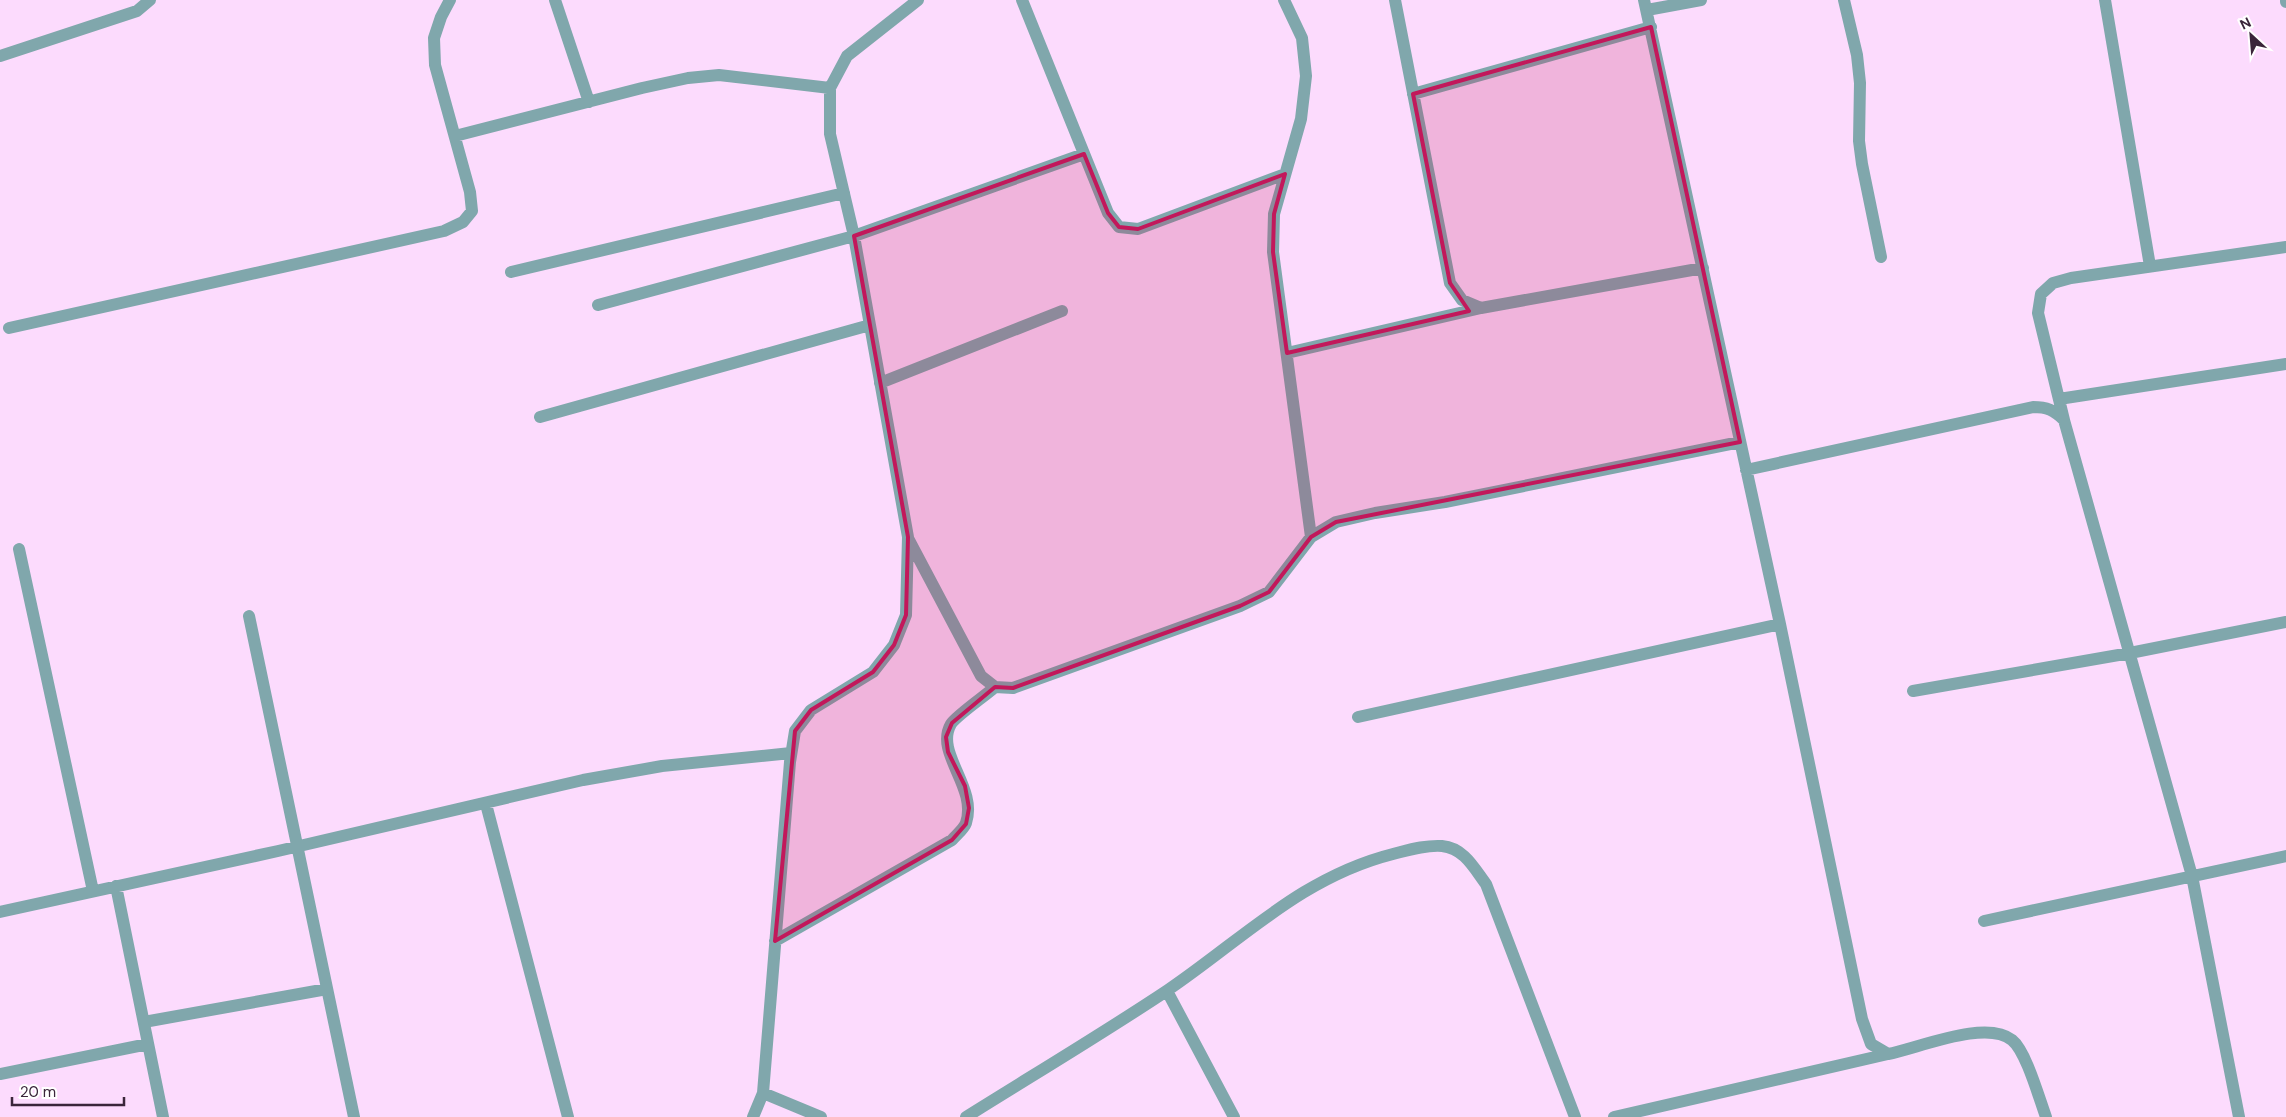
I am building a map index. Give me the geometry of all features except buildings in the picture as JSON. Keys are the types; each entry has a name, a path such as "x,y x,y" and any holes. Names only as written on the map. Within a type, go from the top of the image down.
{"street":[{"path":"0,56 137,11 150,0"},
{"path":"9,328 444,231 463,222 472,211 470,192 435,65 434,38 441,17 450,0"},
{"path":"555,0 589,102"},
{"path":"753,1117 763,1093 791,753 795,731 811,710 873,672 894,645 906,616 908,537 854,236 830,134 830,88 847,56 918,0"},
{"path":"1022,0 1108,213 1119,227 1138,229 1285,174"},
{"path":"1284,0 1302,38 1306,76 1301,119 1274,214 1272,231 1273,252 1312,537"},
{"path":"1394,0 1450,283 1462,300 1481,308"},
{"path":"1700,0 1645,5 1780,624 1862,1018 1871,1044 1888,1054"},
{"path":"1844,0 1857,55 1860,83 1859,141 1862,164 1881,257"},
{"path":"2105,0 2150,266"},
{"path":"1413,94 1651,27"},
{"path":"455,136 688,78 719,75 830,88"},
{"path":"598,305 854,236 1084,154"},
{"path":"511,272 844,193"},
{"path":"2239,1117 2192,876 2064,420 2038,313 2041,294 2053,283 2071,278 2286,247"},
{"path":"1287,354 1481,308 1703,268"},
{"path":"880,383 1062,311"},
{"path":"540,416 870,326"},
{"path":"2059,400 2286,364"},
{"path":"1746,470 2033,407 2046,407 2056,412 2064,420"},
{"path":"908,537 981,676 995,687 1013,688 1240,606 1269,592 1312,537 1336,522 1375,513 1445,502 1740,442"},
{"path":"19,549 93,891"},
{"path":"249,616 354,1117"},
{"path":"1913,691 2130,653 2286,622"},
{"path":"1358,717 1780,624"},
{"path":"775,941 952,840 966,824 969,808 965,786 948,752 946,737 952,723 995,687"},
{"path":"0,912 486,804 583,780 662,766 791,753"},
{"path":"486,804 568,1117"},
{"path":"966,1117 1167,991 1275,910 1342,870 1419,847 1444,846 1466,856 1486,884 1574,1117"},
{"path":"1984,921 2286,856"},
{"path":"116,886 163,1117"},
{"path":"144,1022 327,989"},
{"path":"1167,991 1234,1117"},
{"path":"1614,1117 1888,1054 1976,1031 1995,1032 2012,1040 2025,1060 2046,1117"},
{"path":"0,1074 148,1044"},
{"path":"763,1093 820,1117"}],"highlighted area":[{"path":"1651,27 1740,442 1336,522 1311,537 1269,592 1240,606 1013,688 995,687 952,723 946,737 948,752 965,786 969,808 966,824 952,840 775,941 795,731 811,710 873,672 894,645 906,615 908,537 854,236 1084,154 1108,213 1119,227 1138,229 1285,174 1274,214 1273,252 1287,353 1469,311 1450,283 1413,94"}]}
